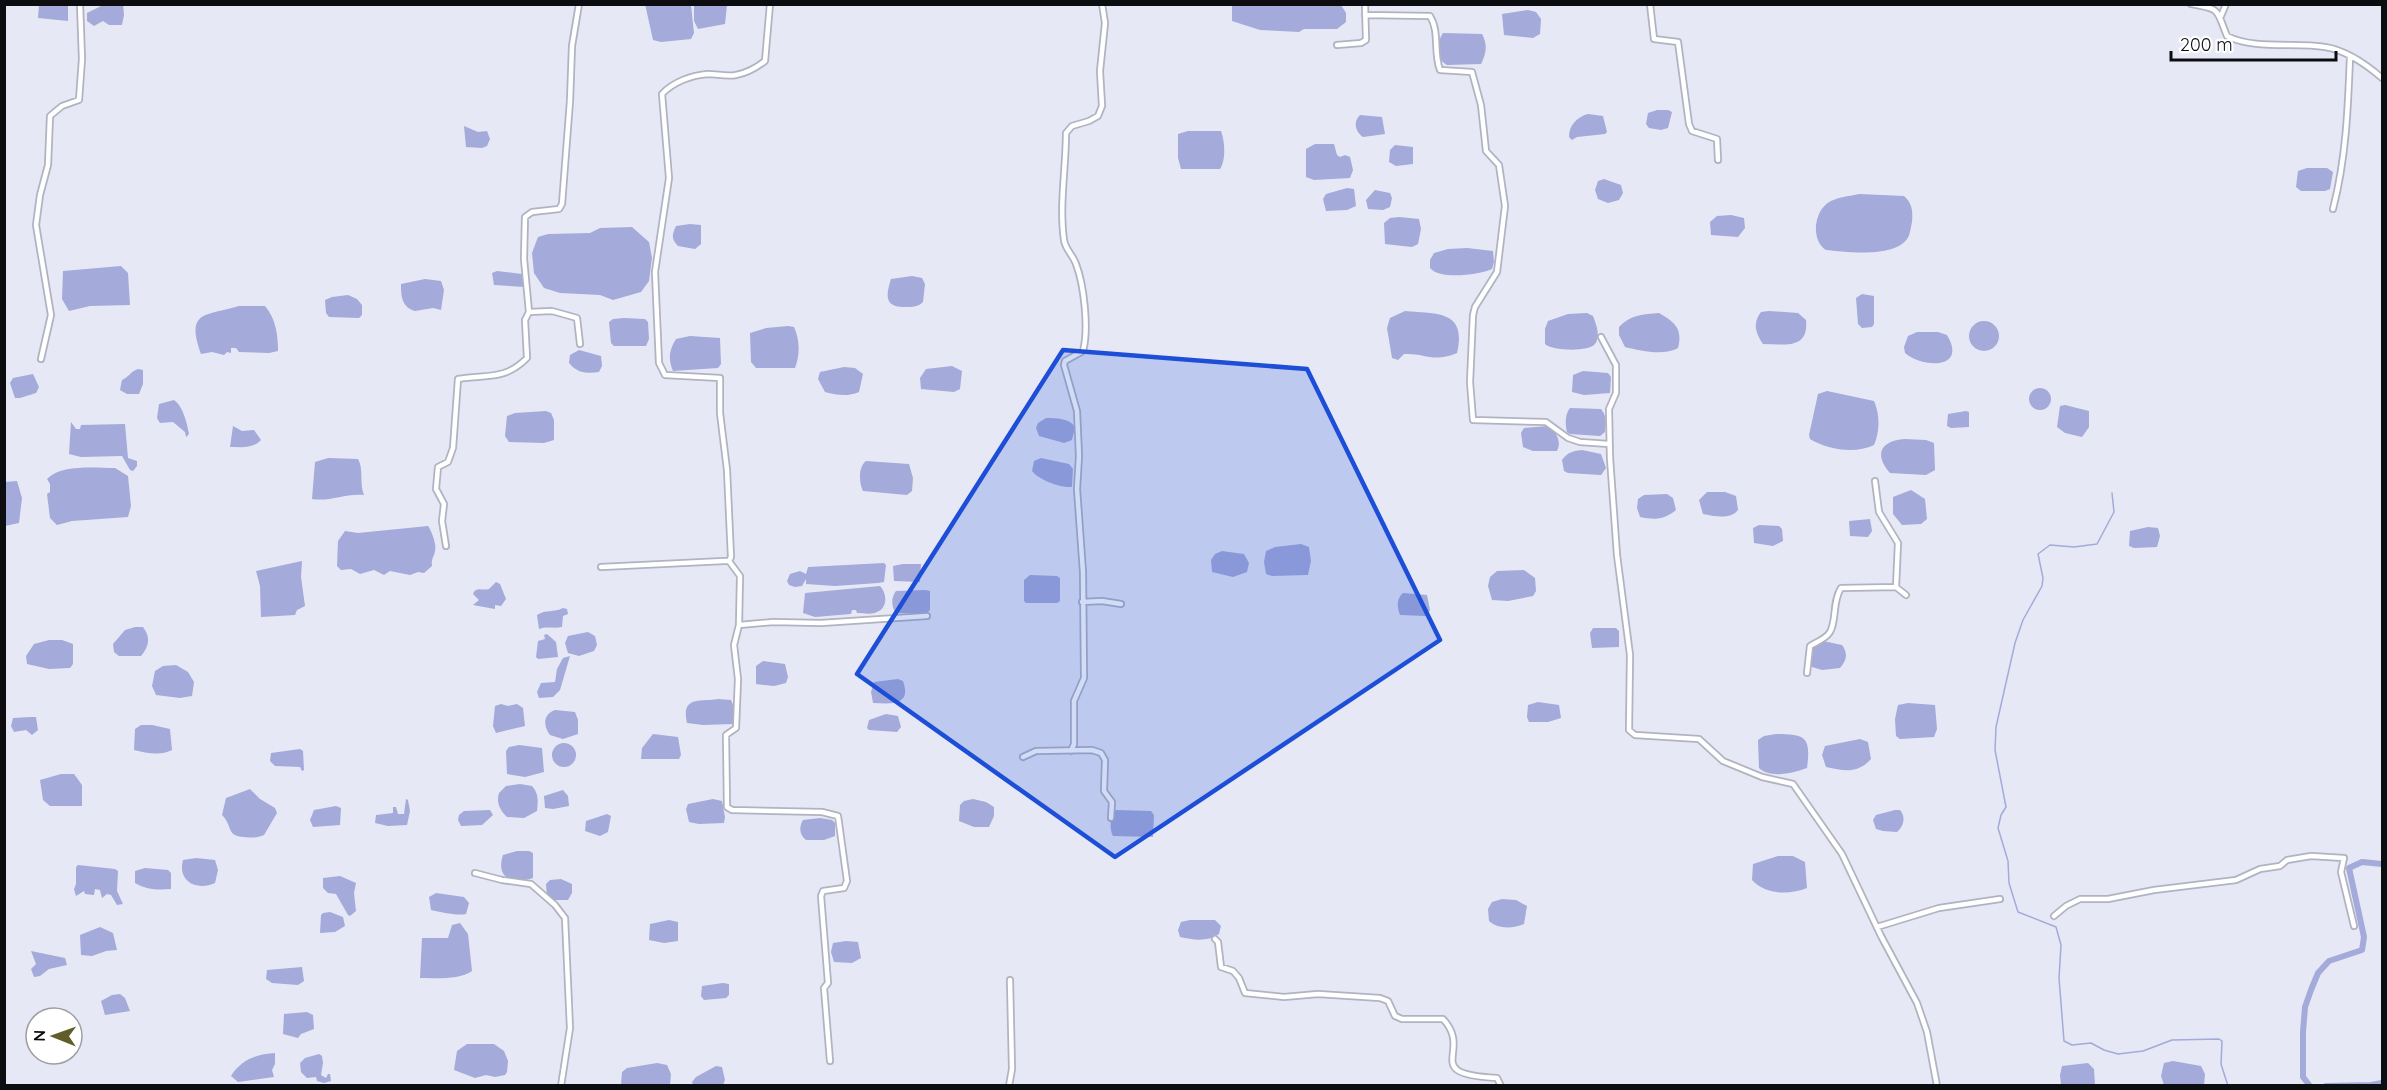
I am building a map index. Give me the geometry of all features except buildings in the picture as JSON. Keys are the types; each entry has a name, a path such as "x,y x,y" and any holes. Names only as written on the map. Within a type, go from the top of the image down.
{"street":[{"path":"41,359 51,315 36,225 40,195 48,165 50,116 62,106 79,100 82,59 80,4"},
{"path":"446,546 442,521 444,504 436,489 438,466 448,462 453,448 458,379 501,375 516,370 527,358 525,320 529,312 524,259 525,217 532,212 560,209 570,101 572,46 579,4"},
{"path":"729,561 731,536 720,412 720,378 664,375 659,363 655,272 669,178 662,94 668,88 689,77 707,74 734,76 755,69 765,62 770,4"},
{"path":"1071,751 1074,744 1074,701 1084,678 1082,542 1077,489 1079,456 1077,411 1064,365 1065,361 1083,351 1084,348 1081,277 1064,242 1066,134 1072,126 1098,116 1102,106 1100,71 1105,23 1102,4"},
{"path":"1337,45 1361,43 1366,40 1365,4"},
{"path":"1650,4 1654,39 1678,42 1689,124 1692,131 1717,140 1718,160"},
{"path":"2191,4 2216,10 2221,16 2228,36 2234,39 2262,44 2326,47 2350,57 2382,78"},
{"path":"2221,16 2226,4"},
{"path":"1365,15 1430,16 1436,25 1436,58 1440,70 1472,72 1476,81 1482,105 1486,152 1498,165 1505,206 1497,272 1475,307 1473,315 1470,382 1473,420 1546,422 1568,438 1580,442 1609,444"},
{"path":"2333,209 2348,125 2350,57"},
{"path":"529,312 552,311 577,318 580,344"},
{"path":"1601,337 1616,365 1616,393 1609,409 1609,444 1617,555 1630,656 1629,730 1635,735 1699,739 1722,761 1762,777 1793,784 1842,854 1876,927 1917,1003 1927,1032 1936,1086"},
{"path":"1875,481 1879,512 1898,543 1896,588"},
{"path":"601,567 729,561"},
{"path":"729,561 740,576 739,625 734,645 738,679 736,728 726,735 727,807 738,810 822,812 838,816 847,881 844,888 823,891 821,896 828,983 824,988 830,1061"},
{"path":"1807,673 1808,650 1810,646 1822,640 1830,632 1840,588 1896,588 1906,595"},
{"path":"1082,602 1102,601 1121,604"},
{"path":"739,625 927,616"},
{"path":"1023,757 1036,751 1092,750 1101,753 1104,756 1104,791 1112,802 1111,818"},
{"path":"2054,916 2066,906 2080,899 2108,899 2154,890 2235,880 2260,869 2280,866 2287,860 2327,856 2344,858 2341,872 2354,926"},
{"path":"475,873 531,884 555,905 565,918 570,1028 561,1086"},
{"path":"1876,927 1939,908 2000,899"},
{"path":"1215,939 1218,942 1221,967 1233,971 1239,978 1245,993 1272,997 1318,994 1380,998 1388,1001 1395,1016 1402,1019 1443,1019 1451,1032 1453,1067 1470,1077 1497,1078 1501,1086"},
{"path":"1009,1086 1012,1069 1010,980"}],"highlighted area":[{"path":"1063,350 1307,369 1440,640 1115,857 857,674"}],"water":[{"path":"123,4 122,25 109,25 103,21 94,26 87,21 87,13 103,5"},
{"path":"645,4 691,5 694,33 691,39 661,42 653,40"},
{"path":"1232,4 1341,5 1346,13 1346,22 1337,29 1304,29 1299,32 1260,30 1232,21"},
{"path":"39,5 68,5 68,21 38,18"},
{"path":"694,5 727,5 725,24 698,29 694,21"},
{"path":"1528,10 1536,12 1541,19 1540,34 1533,38 1504,35 1502,14"},
{"path":"1443,33 1482,34 1486,49 1481,64 1447,65 1443,62 1438,51"},
{"path":"1657,110 1672,112 1668,128 1661,130 1649,128 1646,124 1648,113"},
{"path":"1588,114 1603,116 1607,132 1577,137 1572,140 1569,133 1572,125 1577,119"},
{"path":"1360,115 1382,117 1385,134 1363,137 1356,126"},
{"path":"464,126 478,132 487,131 490,139 487,146 466,147"},
{"path":"1188,131 1221,131 1224,150 1220,169 1181,169 1178,158 1178,134"},
{"path":"1315,144 1334,144 1337,155 1350,157 1353,170 1350,178 1314,180 1306,177 1306,149"},
{"path":"1395,145 1413,147 1413,164 1396,166 1389,162 1390,150"},
{"path":"2307,168 2327,168 2333,172 2330,189 2301,191 2296,187 2298,171"},
{"path":"1604,179 1621,185 1623,193 1619,200 1608,203 1598,199 1595,190 1598,181"},
{"path":"1347,188 1354,189 1356,206 1347,210 1326,211 1323,199 1326,194"},
{"path":"1375,190 1390,193 1392,198 1390,207 1383,210 1368,209 1366,200"},
{"path":"1859,194 1904,196 1910,204 1912,214 1907,239 1891,249 1880,251 1826,250 1821,245 1816,232 1821,211 1825,205 1834,200"},
{"path":"1731,215 1744,218 1745,228 1738,237 1711,235 1710,222 1717,216"},
{"path":"1390,218 1419,219 1421,229 1418,244 1412,247 1385,244 1384,223"},
{"path":"701,225 701,244 695,249 678,246 673,239 676,226"},
{"path":"632,227 649,242 652,258 649,281 641,292 613,300 600,295 560,293 544,288 534,273 532,253 538,237 548,234 590,233 600,228"},
{"path":"1467,248 1493,251 1492,269 1478,273 1450,275 1435,272 1430,268 1430,260 1434,253 1448,249"},
{"path":"121,266 128,273 130,305 90,306 69,311 62,299 63,271"},
{"path":"497,271 522,274 525,287 494,285 492,273"},
{"path":"912,276 922,278 925,284 923,302 912,307 893,305 888,299 891,279"},
{"path":"425,279 441,281 444,290 441,310 433,308 415,311 407,307 403,301 401,284"},
{"path":"1862,294 1874,296 1874,324 1872,327 1862,328 1858,324 1856,298"},
{"path":"348,295 357,299 362,305 362,315 359,318 329,317 326,313 325,300"},
{"path":"239,306 265,306 276,327 278,351 239,352 236,348 231,348 231,353 227,352 224,355 212,352 201,354 197,340 197,322 208,314"},
{"path":"1405,311 1447,317 1458,329 1457,353 1441,357 1404,354 1398,360 1392,358 1387,328 1390,318"},
{"path":"1761,312 1798,313 1806,320 1804,336 1794,343 1763,344 1756,324"},
{"path":"1587,313 1593,316 1598,334 1597,341 1591,347 1570,350 1545,344 1545,329 1548,321 1568,314"},
{"path":"1659,313 1676,327 1679,336 1678,348 1659,352 1625,347 1619,335 1619,327 1623,323 1642,315"},
{"path":"613,319 645,319 648,322 649,339 646,346 614,346 611,343 609,322"},
{"path":"1984,321 1995,325 1999,336 1995,347 1984,351 1973,347 1969,336 1973,325"},
{"path":"794,327 798,342 798,358 795,368 756,368 751,362 750,333 766,328"},
{"path":"1917,332 1938,332 1947,335 1952,346 1952,355 1940,363 1931,363 1905,353 1904,347 1908,336"},
{"path":"690,336 720,338 721,364 718,368 673,371 670,359 674,343 676,339"},
{"path":"579,350 601,356 602,366 599,372 582,372 569,363 570,355"},
{"path":"952,366 962,371 960,389 954,392 921,389 920,378 926,369"},
{"path":"844,367 855,368 863,374 859,392 842,395 825,392 818,379 820,372"},
{"path":"138,369 143,370 143,384 139,394 127,394 120,390 122,380"},
{"path":"1583,371 1608,373 1611,377 1610,393 1584,395 1572,392 1573,375"},
{"path":"33,374 39,387 36,393 15,398 10,383 13,378"},
{"path":"2036,388 2044,388 2051,395 2051,403 2044,410 2036,410 2029,403 2029,395"},
{"path":"1827,391 1874,401 1878,423 1874,445 1867,448 1842,450 1810,439 1818,394"},
{"path":"174,400 180,406 186,420 189,434 186,437 185,432 173,422 160,423 157,418 159,404"},
{"path":"2065,405 2089,411 2089,427 2082,437 2065,433 2057,427 2060,406"},
{"path":"1570,408 1601,409 1605,417 1605,432 1600,436 1567,432 1566,419"},
{"path":"546,411 551,413 554,420 554,440 544,443 509,442 505,436 507,416 515,413"},
{"path":"1969,412 1969,427 1951,428 1947,426 1948,414"},
{"path":"1046,418 1062,419 1072,424 1075,427 1072,440 1064,443 1039,436 1036,428 1038,423"},
{"path":"71,422 76,429 80,429 81,425 125,424 128,458 137,461 137,466 133,471 130,470 122,456 81,457 69,454"},
{"path":"233,426 242,431 254,430 261,440 251,446 230,447"},
{"path":"1548,426 1557,437 1559,444 1557,451 1533,451 1523,447 1521,433 1524,428"},
{"path":"1904,439 1926,440 1934,443 1935,470 1926,475 1890,473 1882,460 1882,450 1889,443"},
{"path":"1582,450 1601,454 1606,468 1601,475 1564,471 1562,460 1564,457 1571,452"},
{"path":"328,458 358,459 364,495 312,499 315,462"},
{"path":"1041,458 1069,464 1073,469 1072,487 1056,485 1035,474 1032,471 1034,461"},
{"path":"866,461 909,464 913,478 912,491 907,495 863,491 860,475"},
{"path":"79,468 115,468 128,476 131,506 128,517 72,521 57,525 50,518 47,494 50,492 50,484 47,479 53,474"},
{"path":"17,481 22,498 19,523 5,526 5,482"},
{"path":"1911,490 1925,499 1927,519 1921,524 1902,525 1893,514 1893,497"},
{"path":"1707,492 1725,492 1736,496 1738,510 1726,516 1703,514 1699,500"},
{"path":"1667,494 1673,498 1676,510 1659,518 1640,517 1637,508 1638,499 1644,495"},
{"path":"1870,519 1872,531 1868,537 1850,536 1849,521"},
{"path":"1759,525 1779,526 1782,529 1783,541 1773,546 1754,543 1753,528"},
{"path":"428,526 435,548 432,566 424,573 418,572 410,575 390,571 384,575 374,570 360,574 351,569 341,570 337,566 338,541 345,531 358,533"},
{"path":"2148,527 2158,528 2160,536 2157,547 2134,548 2129,546 2130,531"},
{"path":"1301,544 1309,547 1311,561 1308,575 1272,576 1266,574 1264,562 1266,551 1275,547"},
{"path":"1222,551 1244,554 1249,563 1247,572 1233,577 1212,572 1211,560 1215,554"},
{"path":"302,561 301,577 305,606 297,610 295,615 261,617 260,586 256,571"},
{"path":"884,563 886,565 884,582 835,586 806,584 806,579 802,586 795,587 789,585 787,581 790,574 800,571 806,574 808,567"},
{"path":"921,564 920,582 894,581 893,566"},
{"path":"1524,570 1535,578 1536,591 1533,596 1508,601 1492,600 1488,586 1490,577 1497,571"},
{"path":"1030,575 1060,578 1060,601 1057,603 1026,603 1024,601 1024,580"},
{"path":"496,582 500,584 506,599 501,606 495,605 495,609 473,605 479,600 473,594 474,592 478,589 489,589"},
{"path":"880,586 885,596 885,604 875,613 857,613 856,610 852,610 851,614 815,617 803,613 805,593"},
{"path":"896,591 930,591 930,610 927,613 896,613 892,602"},
{"path":"1403,593 1427,595 1430,610 1426,616 1400,615 1398,603"},
{"path":"567,609 568,614 563,616 562,627 539,629 537,615"},
{"path":"143,627 146,631 148,642 146,649 141,656 119,656 114,652 113,644 125,630"},
{"path":"1593,628 1616,628 1619,631 1619,647 1592,648 1590,633"},
{"path":"588,632 595,636 597,645 594,651 579,656 568,653 565,643 568,636"},
{"path":"547,634 556,642 558,657 538,659 536,657 538,641 545,639 544,635"},
{"path":"49,640 62,640 73,644 73,664 70,668 49,669 27,664 26,656 34,644"},
{"path":"1823,641 1842,645 1844,648 1846,656 1840,668 1822,670 1810,664 1811,647"},
{"path":"570,656 560,690 553,697 539,698 537,692 541,683 555,682 557,669 563,658"},
{"path":"763,661 785,664 788,677 786,683 774,686 756,684 756,666"},
{"path":"176,665 188,672 194,682 192,696 180,698 156,695 152,686 155,671 163,666"},
{"path":"898,679 903,681 905,689 902,699 887,704 873,703 871,692 874,682"},
{"path":"718,699 731,700 734,707 733,724 687,723 686,714 689,704"},
{"path":"1538,702 1559,705 1561,718 1548,722 1529,722 1528,705"},
{"path":"1908,703 1935,705 1937,729 1934,737 1900,739 1896,736 1895,719 1898,705"},
{"path":"501,704 508,706 517,704 523,708 525,726 496,733 493,726 495,706"},
{"path":"555,710 575,712 578,720 578,734 563,739 550,735 545,721 548,714"},
{"path":"886,714 898,716 901,727 897,732 867,728 869,720"},
{"path":"36,717 38,730 32,735 26,730 14,732 11,726 13,718"},
{"path":"141,725 170,729 172,750 148,753 134,750 135,729"},
{"path":"653,734 678,737 681,755 679,759 641,759 642,748"},
{"path":"1794,735 1804,739 1808,750 1807,768 1776,774 1759,768 1758,740 1764,736"},
{"path":"1860,739 1868,742 1871,759 1866,764 1850,770 1826,767 1822,755 1825,746"},
{"path":"564,743 569,744 575,750 575,760 569,766 564,767 559,766 553,760 552,755 553,750 559,744"},
{"path":"519,745 542,748 544,772 525,777 507,774 506,751 509,747"},
{"path":"300,749 303,751 304,770 302,771 300,767 275,766 270,761 271,753"},
{"path":"61,774 74,774 82,785 82,806 50,806 43,800 40,780"},
{"path":"520,784 532,786 536,792 537,811 524,818 507,817 499,806 499,793 506,786"},
{"path":"250,789 260,799 275,808 277,813 264,835 238,836 232,832 222,815 226,798"},
{"path":"563,790 568,796 569,806 545,808 544,796"},
{"path":"406,799 410,811 407,825 388,826 375,823 376,815 393,813 393,807 396,807 398,814 404,814"},
{"path":"713,799 722,801 724,823 689,822 686,809 688,804"},
{"path":"973,799 986,802 994,807 994,816 989,827 974,827 959,821 960,805 964,801"},
{"path":"336,806 341,808 340,825 313,827 310,820 314,810"},
{"path":"490,810 493,815 482,825 461,826 458,820 459,815 464,811"},
{"path":"1116,810 1151,811 1154,815 1153,837 1113,836 1111,822"},
{"path":"1900,810 1903,816 1903,824 1897,832 1876,829 1873,820 1876,815"},
{"path":"607,814 611,816 608,832 600,836 585,831 586,821"},
{"path":"820,818 832,820 835,823 835,836 824,840 806,840 800,830 803,820"},
{"path":"517,851 533,853 533,878 513,880 504,874 501,863 503,855"},
{"path":"1778,856 1793,856 1805,862 1807,888 1793,892 1771,891 1752,880 1753,864"},
{"path":"196,858 215,860 218,870 215,883 202,886 190,883 186,879 182,868 183,860"},
{"path":"78,865 118,871 117,891 123,904 117,905 111,895 107,894 102,898 100,890 95,889 94,895 85,894 84,891 76,896 74,889"},
{"path":"145,868 168,870 171,873 171,889 153,889 135,883 135,871"},
{"path":"340,876 356,883 354,893 356,911 350,916 336,894 328,893 323,888 323,878"},
{"path":"561,879 572,884 572,893 568,900 553,900 547,897 546,884 550,880"},
{"path":"436,893 464,897 469,903 466,914 431,910 429,897"},
{"path":"1502,899 1516,900 1527,906 1524,924 1505,927 1497,926 1489,921 1488,909 1492,902"},
{"path":"330,912 343,917 345,926 335,932 320,933 321,915"},
{"path":"669,920 678,922 678,941 664,943 649,940 650,924"},
{"path":"1215,920 1221,926 1219,934 1205,939 1180,937 1178,930 1181,922"},
{"path":"460,923 468,934 472,971 454,977 420,978 422,938 448,938 452,925"},
{"path":"100,927 113,933 117,950 92,956 81,955 80,935"},
{"path":"858,942 861,958 852,963 834,962 831,952 833,943"},
{"path":"31,951 65,958 67,965 49,969 40,976 34,977 31,969 36,964"},
{"path":"302,967 304,981 298,985 272,983 266,979 267,970"},
{"path":"729,984 729,995 726,998 704,1000 701,996 702,986"},
{"path":"120,994 125,998 130,1011 105,1015 101,1001 112,995"},
{"path":"307,1012 313,1015 314,1029 301,1034 298,1038 283,1034 284,1014"},
{"path":"467,1044 494,1044 504,1051 508,1061 505,1075 495,1077 486,1075 475,1078 454,1070 457,1051"},
{"path":"275,1053 275,1064 272,1070 274,1077 238,1082 231,1076 239,1066 250,1059"},
{"path":"319,1054 322,1056 323,1063 321,1075 326,1078 330,1074 331,1081 324,1083 317,1081 316,1077 307,1078 301,1072 300,1063 305,1058"},
{"path":"2173,1061 2201,1066 2205,1074 2204,1085 2164,1085 2161,1076 2164,1063"},
{"path":"657,1063 667,1065 671,1074 670,1085 621,1085 622,1072 627,1068"},
{"path":"2088,1063 2094,1069 2095,1085 2061,1085 2062,1066"},
{"path":"716,1066 722,1067 725,1080 723,1085 693,1085 692,1082 696,1077"}],"waterway":[{"path":"2112,493 2114,512 2097,544 2074,547 2050,545 2038,554 2043,578 2042,586 2023,620 2015,643 1996,727 1995,750 2006,807 2001,815 1998,828 2008,861 2009,883 2018,912 2056,927 2061,945 2059,978 2064,1041 2072,1045 2091,1043 2118,1054 2143,1051 2172,1040 2219,1039 2222,1041 2221,1064 2228,1086"},
{"path":"2310,1086 2303,1077 2303,1032 2305,1007 2311,990 2318,973 2329,961 2362,950 2364,937 2349,868 2362,862 2382,864"},
{"path":"2326,1086 2382,1083"}]}
